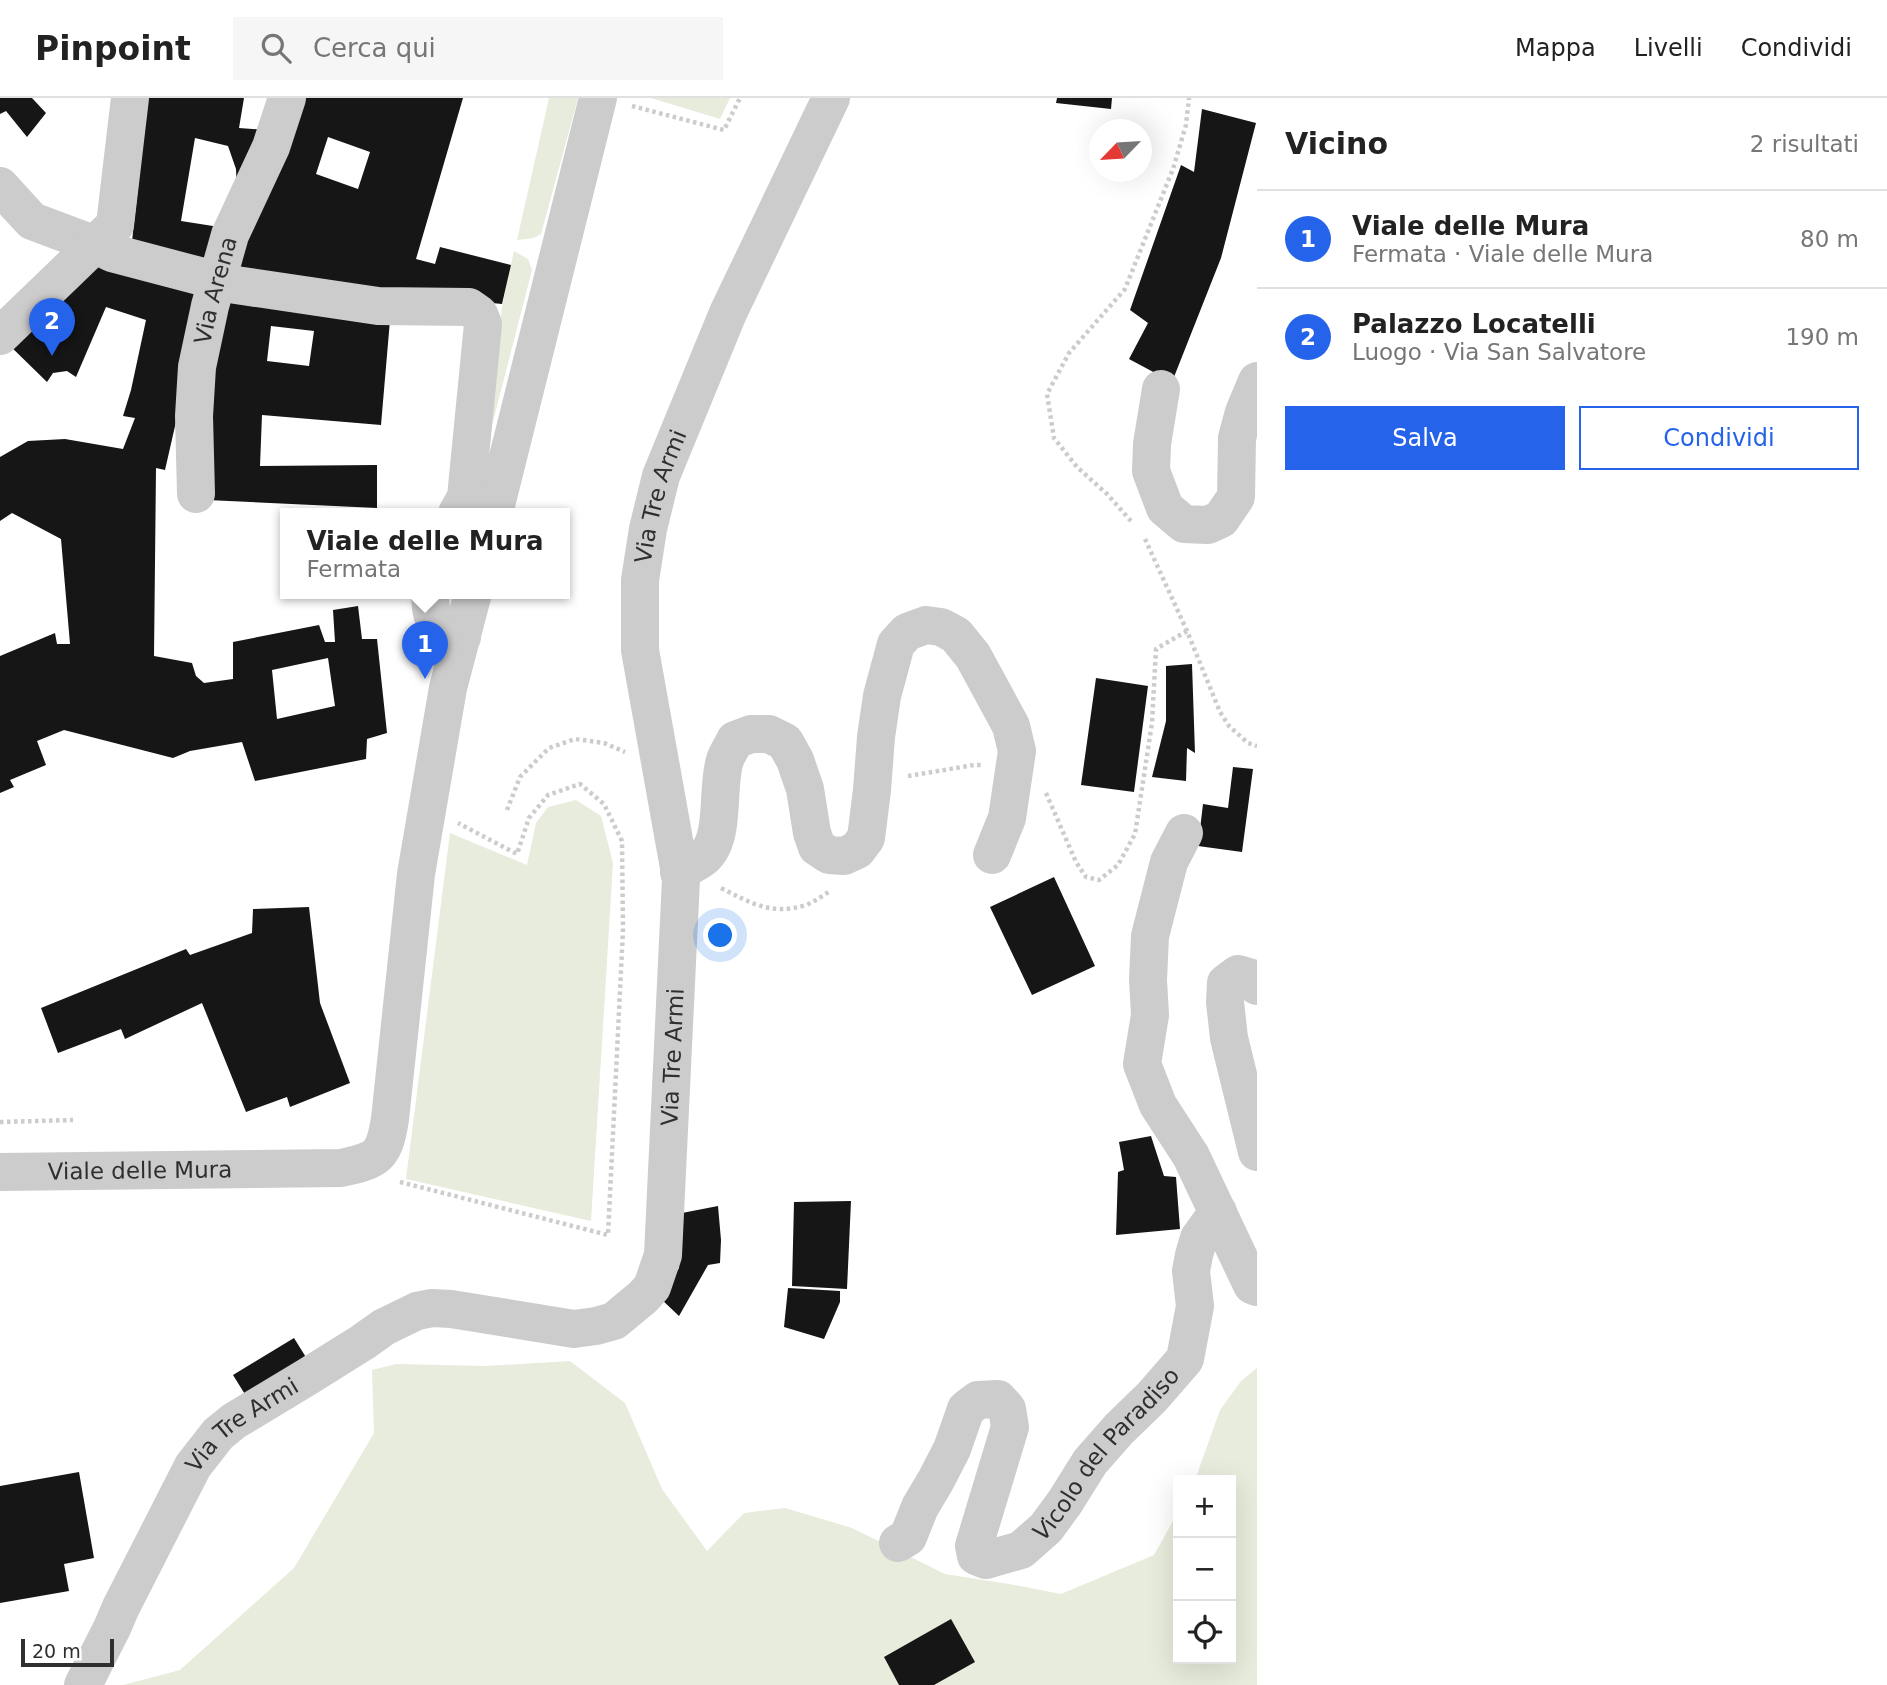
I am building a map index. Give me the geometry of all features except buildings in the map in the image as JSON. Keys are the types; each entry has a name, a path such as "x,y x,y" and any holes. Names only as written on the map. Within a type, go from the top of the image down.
{"street":[{"path":"0,336 115,225 130,98"},
{"name":"Via Arena","path":"196,495 194,416 197,367 210,306 230,235 271,146 288,98"},
{"name":"Via Tre Armi","path":"83,1685 193,1466 218,1434 234,1421 363,1342 384,1326 417,1311 432,1308 575,1329 585,1328 614,1321 652,1287 663,1255 680,875 640,650 640,580 648,529 661,477 728,313 831,98"},
{"path":"495,508 615,102"},
{"path":"0,186 32,221 112,253 236,285 377,306 469,307 479,314 483,324 466,497 460,508"},
{"path":"1161,389 1152,444 1151,471 1165,508 1184,524 1208,525 1221,519 1236,497 1237,438 1244,412 1257,382"},
{"path":"430,599 431,617 442,628 462,637"},
{"name":"Viale delle Mura","path":"0,1172 341,1168 375,1157 386,1141 416,874 448,688 472,599"},
{"path":"680,875 704,857 711,847 718,829 725,761 735,740 751,734 769,734 785,742 795,760 805,789 817,847 829,855 844,856 857,850 866,838 882,696 896,644 907,632 926,625 941,627 956,635 973,656 1011,726 1017,751 1016,766 1007,818 992,855"},
{"path":"1184,833 1169,862 1150,936 1150,1015 1142,1064 1158,1105 1191,1156 1252,1285 1257,1287"},
{"path":"1257,986 1252,978 1238,974 1226,983 1224,1002 1229,1038 1257,1152"},
{"name":"Vicolo del Paradiso","path":"898,1544 908,1538 920,1507 952,1449 966,1409 978,1400 998,1399 1007,1409 1010,1427 974,1546 976,1556 986,1560 1021,1550 1046,1528 1090,1462 1185,1359 1195,1306 1191,1270 1194,1255 1199,1238 1218,1212"}],"path":[{"path":"615,102 724,130 740,98"},
{"path":"899,779 974,765 1036,766 1076,862 1086,877 1099,880 1118,864 1135,834 1152,723 1156,649 1187,631"},
{"path":"507,810 520,777 550,748 575,739 604,743 630,755"},
{"path":"390,1184 400,1182 608,1234 623,930 622,841 604,804 580,784 548,795 529,818 517,854 454,821"},
{"path":"680,875 699,875 757,906 780,909 807,905 840,884"},
{"path":"0,1122 73,1120"}],"green space":[{"path":"549,98 578,98 541,234 534,238 517,240"},
{"path":"651,98 730,98 720,119"},
{"path":"514,251 528,259 532,270 481,468 502,307"},
{"path":"576,800 601,816 613,863 591,1221 406,1179 450,833 527,865 536,823 548,807"},
{"path":"570,1361 625,1403 662,1489 707,1551 744,1513 785,1508 852,1528 945,1574 1061,1594 1154,1555 1173,1521 1173,1664 1236,1664 1236,1475 1197,1475 1220,1410 1241,1381 1257,1368 1257,1685 123,1685 180,1670 294,1568 374,1433 372,1370 396,1364 485,1366"}],"place":[{"name":"Palazzo Locatelli","path":"52,356"},
{"name":"Viale delle Mura","path":"425,679"}]}
